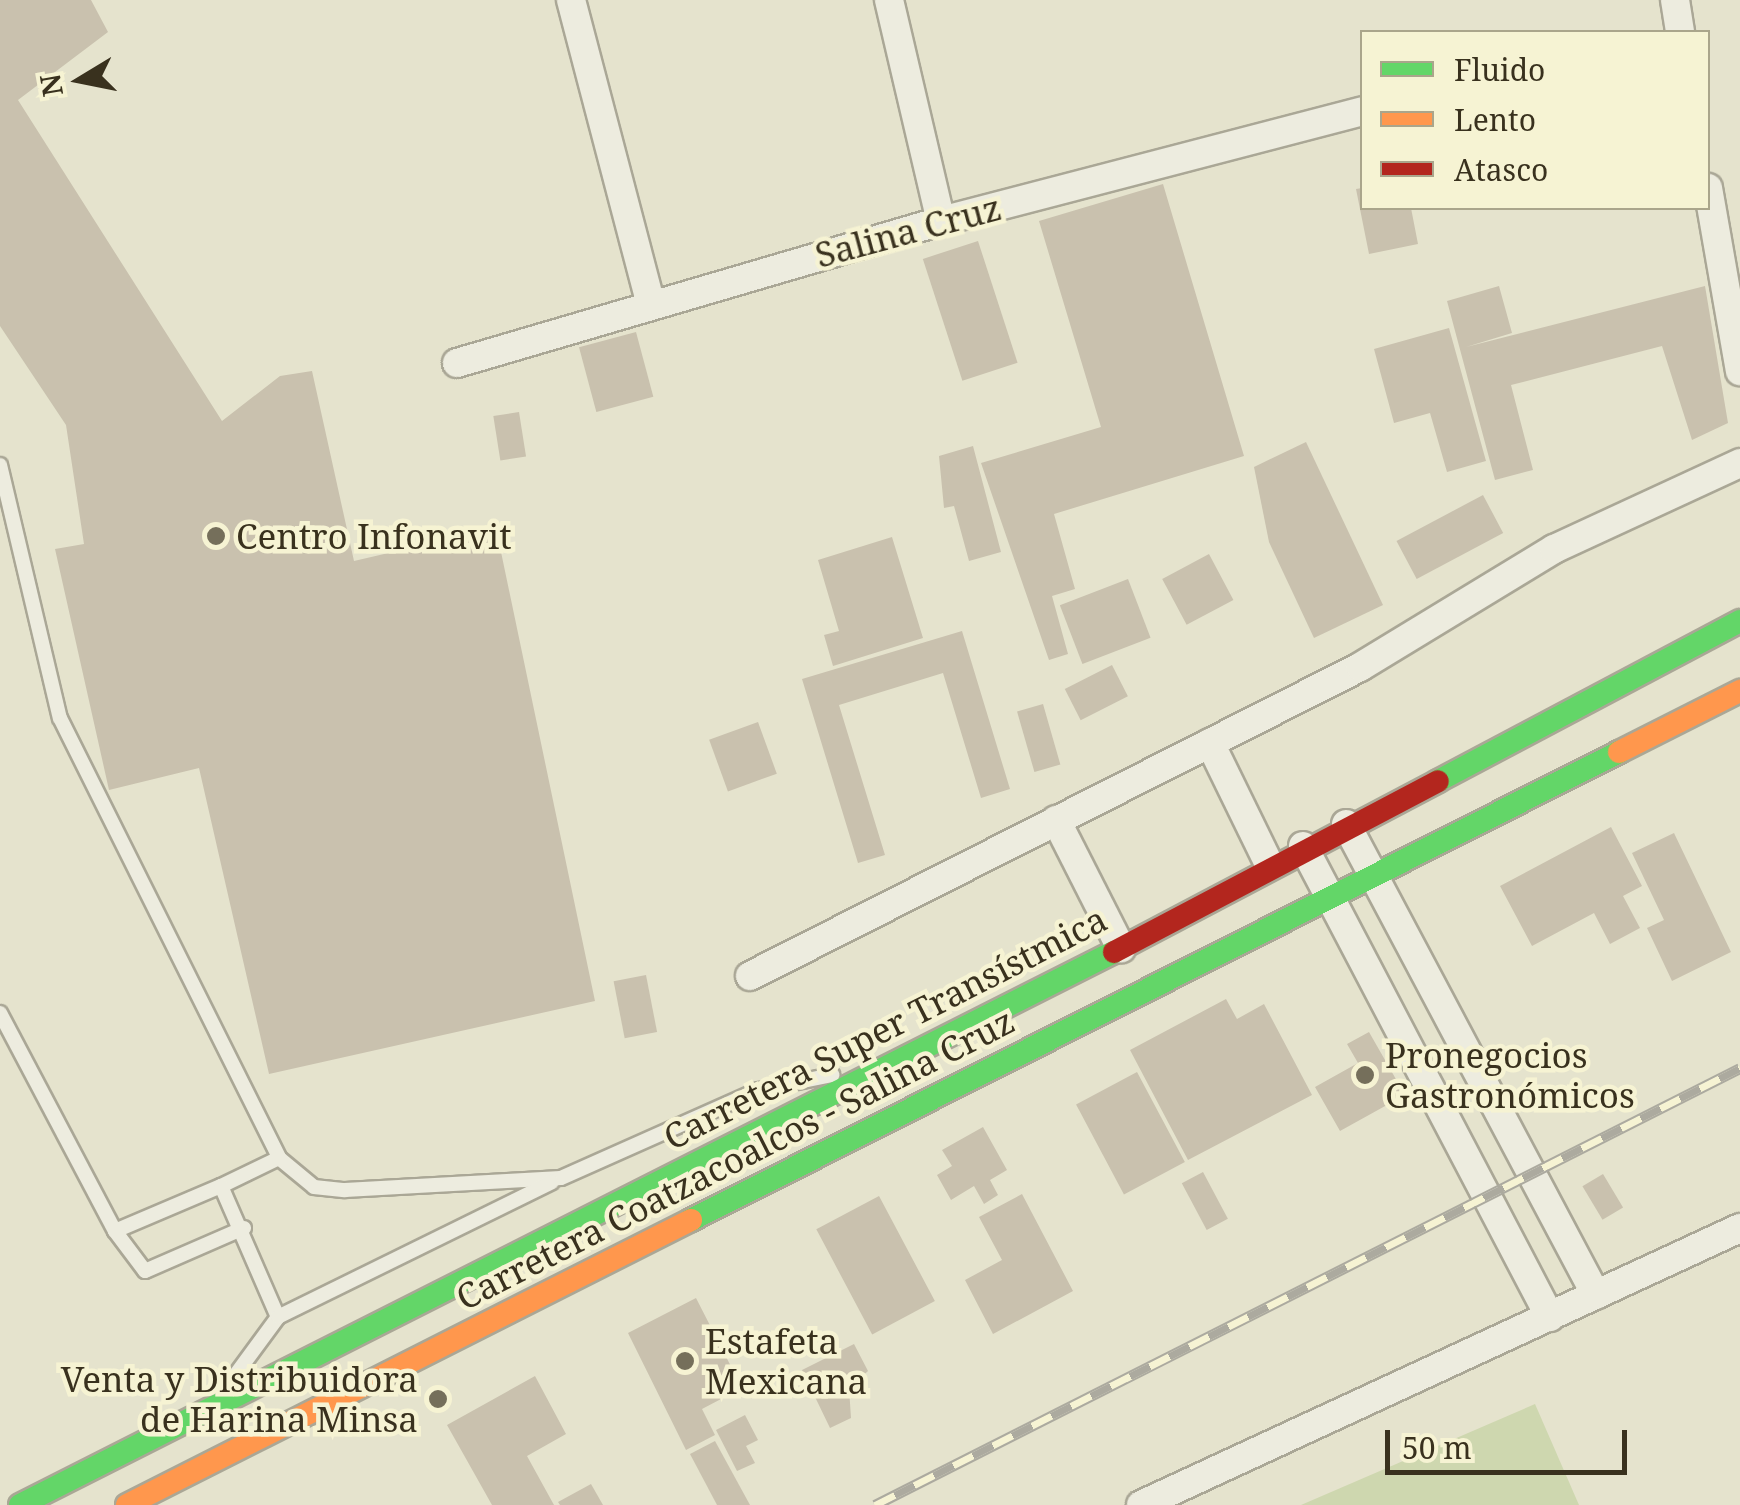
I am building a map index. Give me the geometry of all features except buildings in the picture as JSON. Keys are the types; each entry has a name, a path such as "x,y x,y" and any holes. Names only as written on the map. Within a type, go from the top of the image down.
{"main road":[{"name":"Carretera Super Transístmica","path":"20,1505 58,1496 210,1410 1121,948 1303,846 1740,621"},
{"path":"1374,874 1740,691"},
{"name":"Carretera Coatzacoalcos - Salina Cruz","path":"127,1505 1374,874"}],"street":[{"path":"571,0 650,302"},
{"path":"889,0 941,220"},
{"path":"1674,0 1674,30"},
{"name":"Salina Cruz","path":"457,363 650,302 941,220 1360,112"},
{"path":"1710,200 1740,372"},
{"path":"750,976 1360,667 1554,548 1740,463"},
{"path":"1210,743 1269,864"},
{"path":"1056,820 1121,948"},
{"path":"1346,824 1596,1295"},
{"path":"1303,846 1550,1316"},
{"path":"1142,1505 1740,1228"}],"lane":[{"path":"0,465 60,718 279,1158 314,1186 346,1190 560,1178"},
{"path":"0,1013 115,1230 145,1271 244,1228"},
{"path":"210,1410 278,1316 560,1178 759,1090 896,1062"},
{"path":"115,1230 279,1158"},
{"path":"221,1186 244,1228 278,1316"}],"green space":[{"path":"1535,1404 1579,1505 1301,1505"}],"railway":[{"path":"875,1505 1740,1068"}],"traffic: fast":[{"path":"1438,781 1740,621"},
{"path":"691,1220 1619,752"},
{"path":"20,1505 1114,952"}],"traffic: slow":[{"path":"1619,752 1740,691"},
{"path":"127,1505 691,1220"}],"traffic: jam":[{"path":"1114,952 1438,781"}],"place":[{"name":"Centro Infonavit","path":"216,536"},
{"name":"Pronegocios Gastronómicos","path":"1365,1075"},
{"name":"Estafeta Mexicana","path":"685,1361"},
{"name":"Venta y Distribuidora de Harina Minsa","path":"438,1399"}]}
